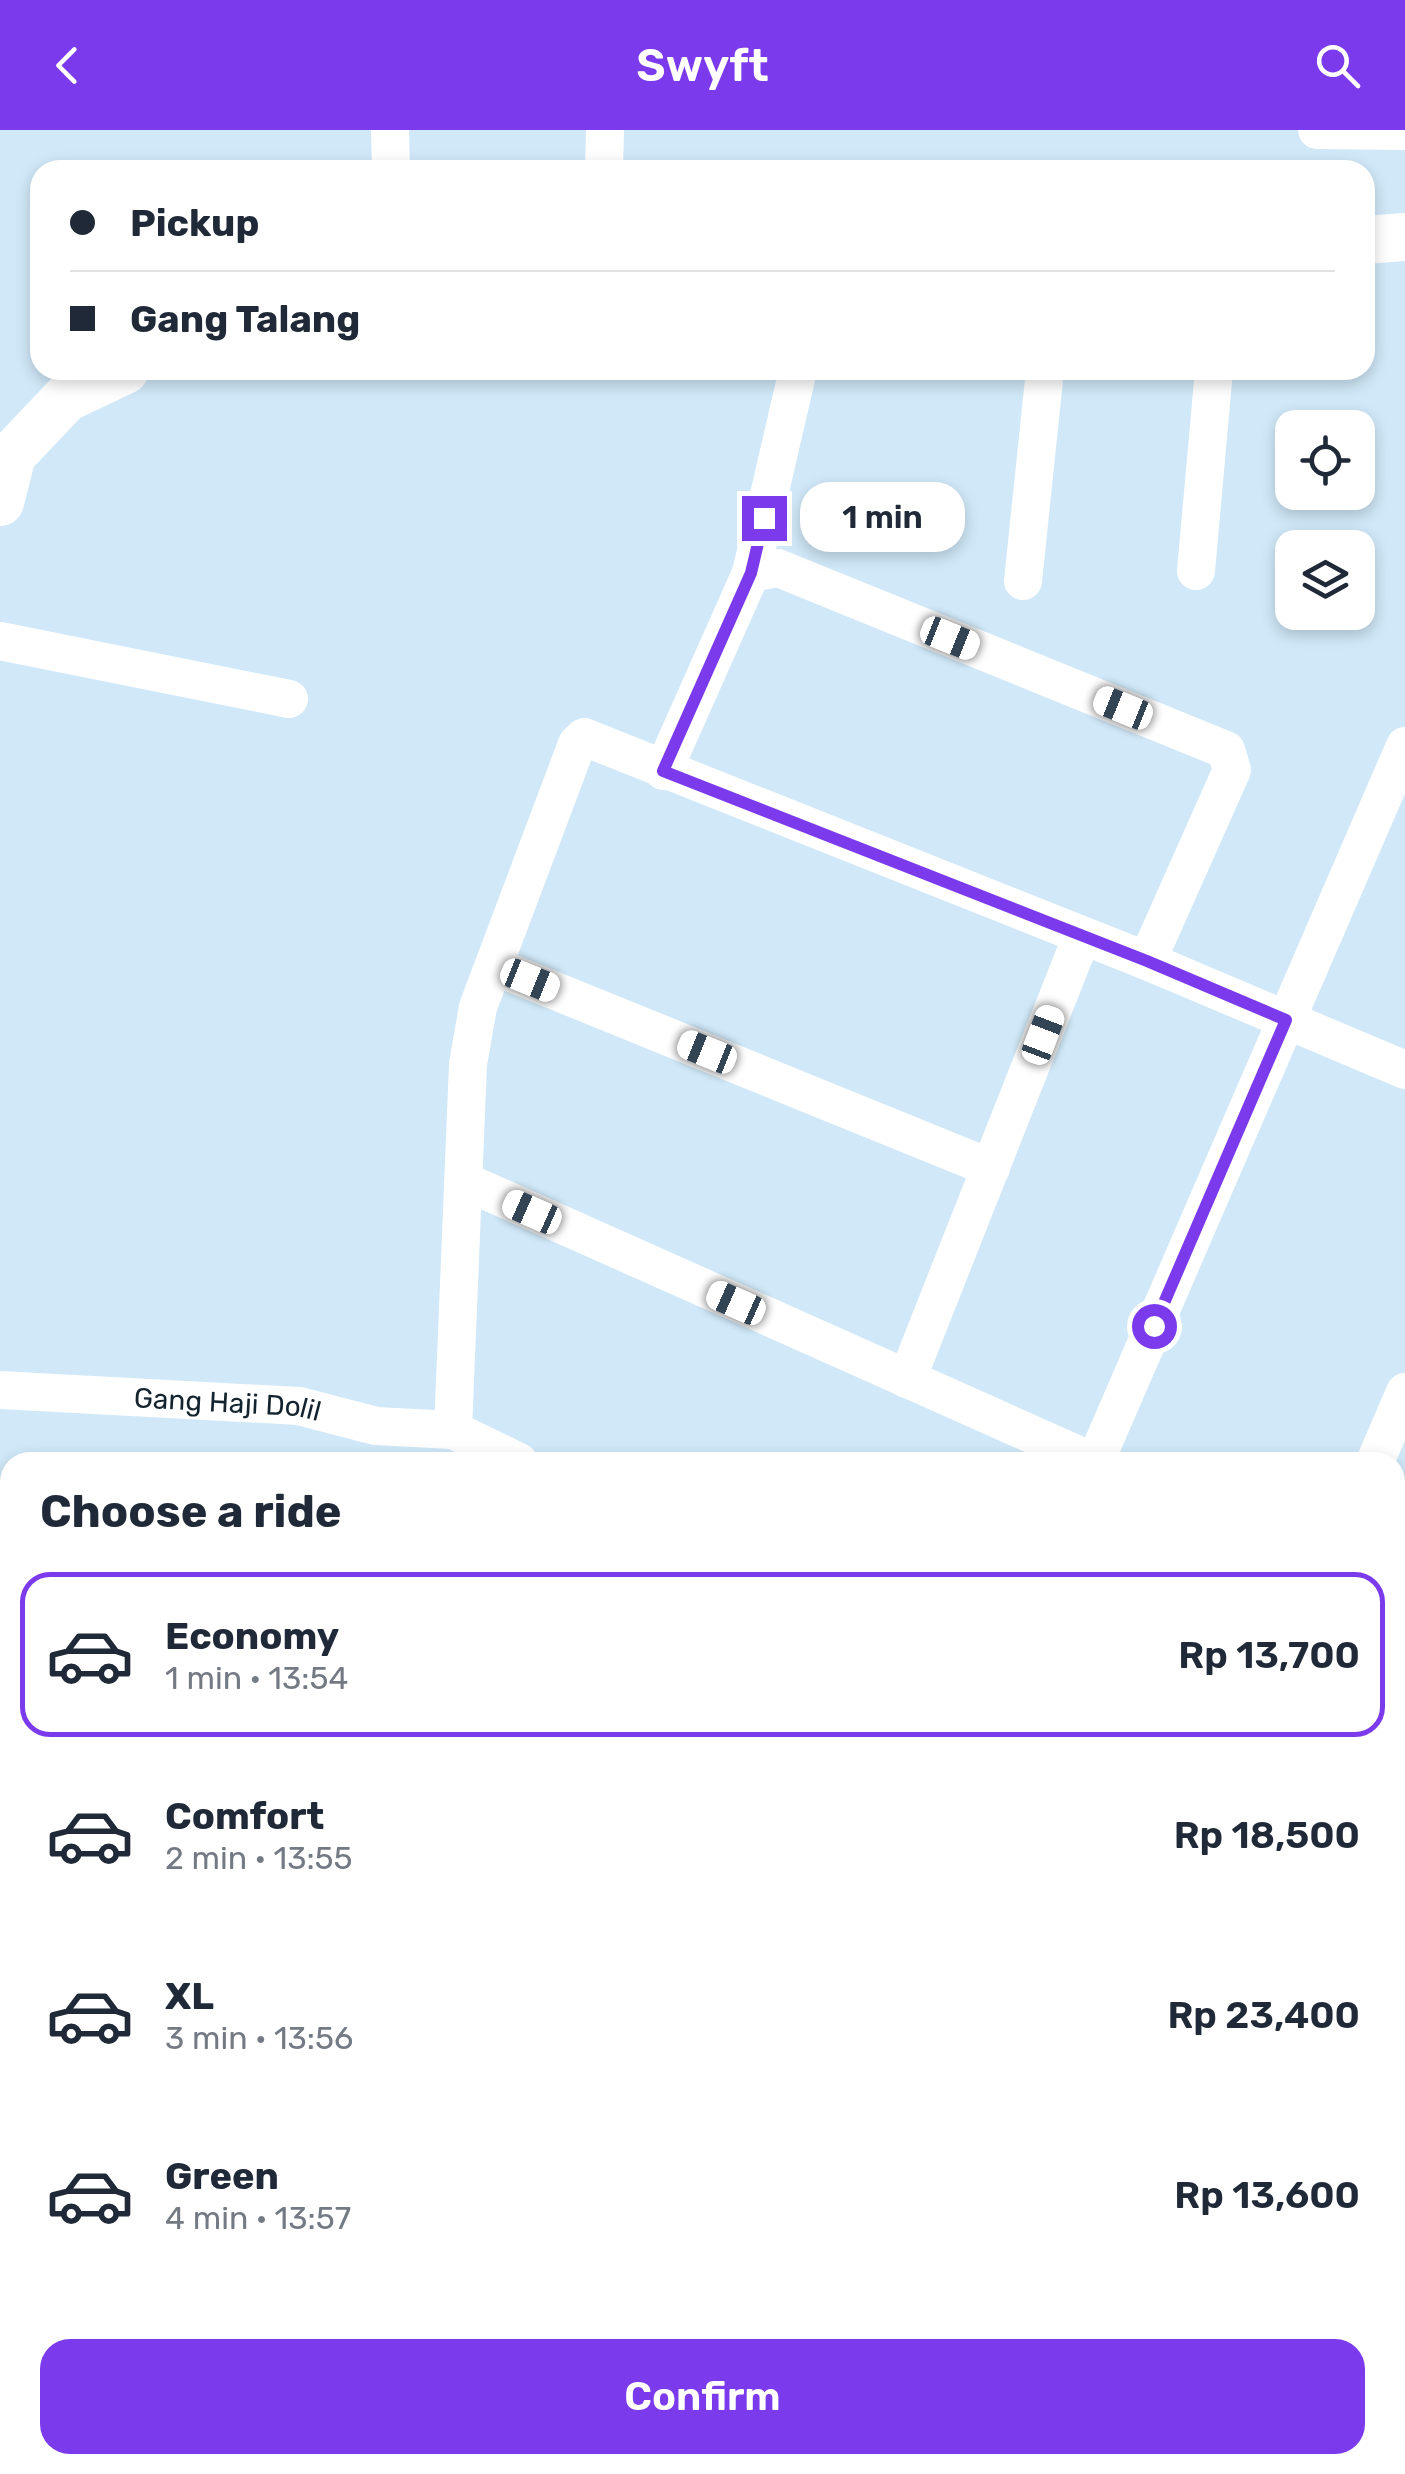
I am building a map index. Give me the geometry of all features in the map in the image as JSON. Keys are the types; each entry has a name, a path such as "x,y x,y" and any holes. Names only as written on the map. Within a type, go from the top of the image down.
{"street":[{"path":"390,130 391,160"},
{"path":"604,160 605,130"},
{"path":"1317,130 1405,131"},
{"path":"1375,240 1405,238"},
{"path":"0,502 12,455 66,398 104,380"},
{"path":"663,771 751,573 796,380"},
{"path":"1023,582 1045,380"},
{"path":"1196,571 1213,380"},
{"path":"751,573 778,568 1226,750 1232,770 1147,961"},
{"path":"0,642 289,698"},
{"path":"498,1452 453,1430 468,1064 478,1007 578,744 584,737 1147,961 1405,1070"},
{"path":"1098,1452 1405,746"},
{"path":"906,1379 1082,936"},
{"path":"494,966 991,1168"},
{"path":"464,1182 1071,1452"},
{"name":"Gang Haji Dolil","path":"0,1390 300,1406 376,1426 453,1430"},
{"path":"1379,1452 1405,1392"}],"route":[{"path":"764,518 751,573 663,771 1147,961 1286,1020 1154,1326"}]}
